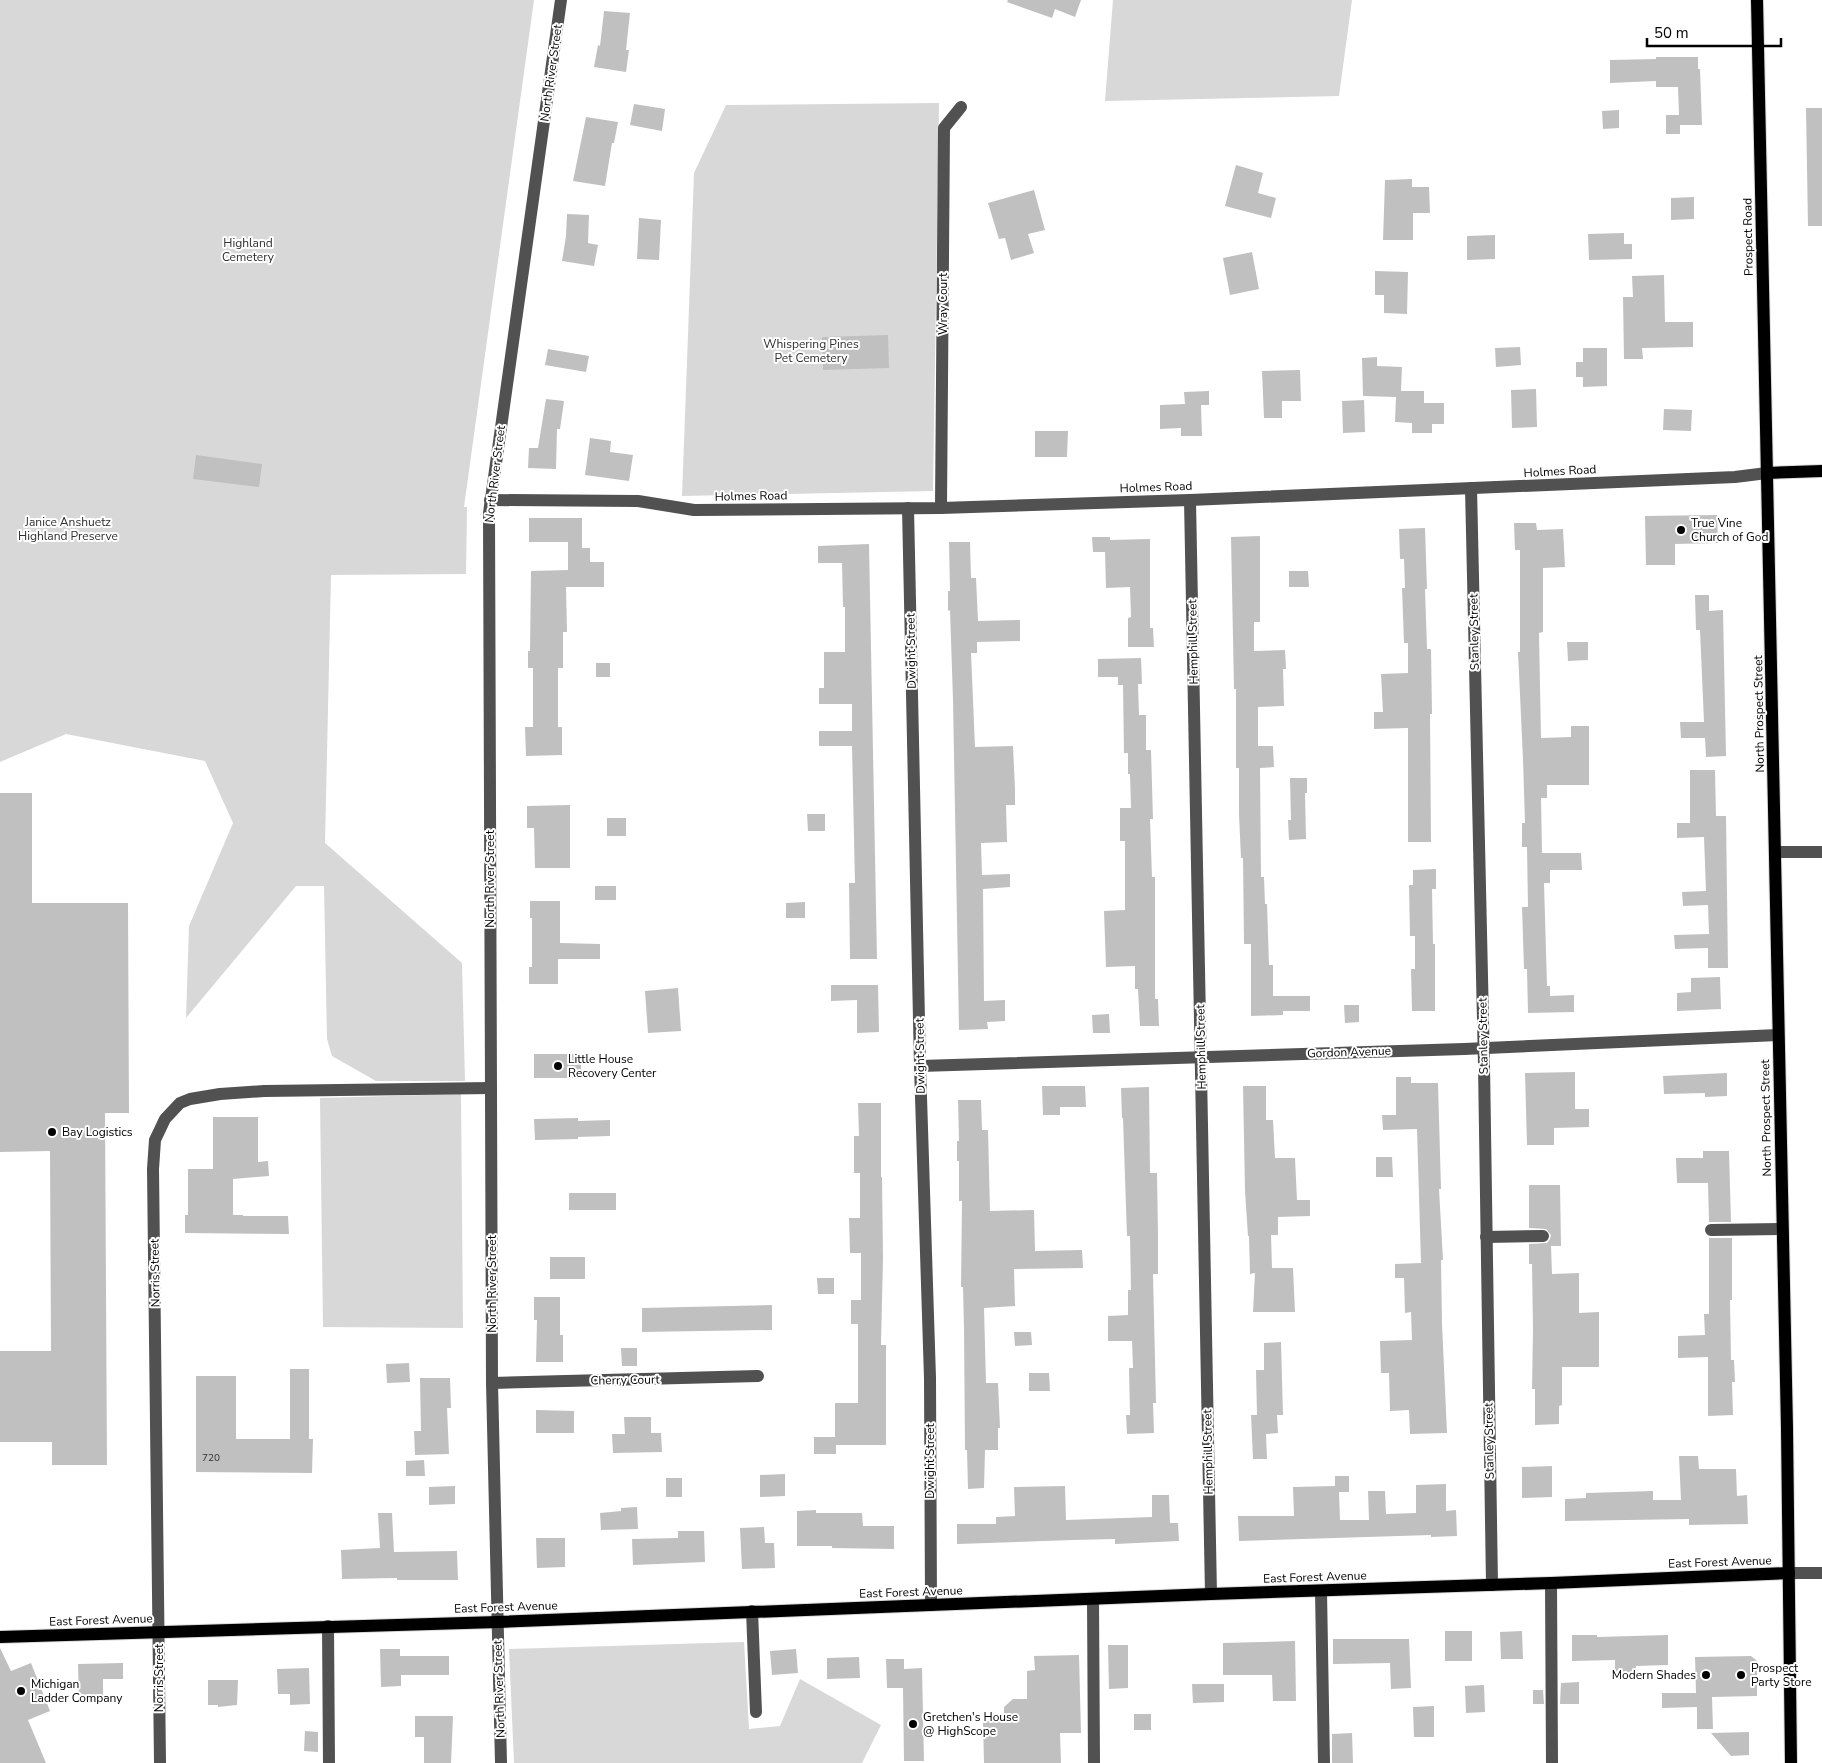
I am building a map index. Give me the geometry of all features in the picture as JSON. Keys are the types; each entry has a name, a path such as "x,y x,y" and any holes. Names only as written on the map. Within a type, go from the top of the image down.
{"main road":[{"name":"Prospect Road","path":"1756,0 1767,473"},
{"name":"Holmes Road","path":"1767,473 1822,471"},
{"name":"North Prospect Street","path":"1767,473 1792,1763"},
{"name":"East Forest Avenue","path":"0,1637 498,1622 1789,1573"}],"street":[{"name":"North River Street","path":"502,1763 492,1383 489,513 562,0"},
{"name":"Wray Court","path":"942,508 944,128 961,106"},
{"name":"Holmes Road","path":"490,500 638,501 694,510 942,508 1190,500 1725,477 1767,473"},
{"name":"Stanley Street","path":"1470,488 1483,1048 1492,1585"},
{"name":"Hemphill Street","path":"1190,500 1211,1594"},
{"name":"Dwight Street","path":"908,508 920,1066 930,1378 931,1605"},
{"path":"1775,852 1822,852"},
{"name":"Gordon Avenue","path":"920,1066 1483,1048 1778,1036"},
{"name":"Norris Street","path":"160,1763 153,1169 155,1140 165,1119 180,1103 190,1099 264,1090 491,1088"},
{"path":"1711,1230 1782,1229"},
{"path":"1486,1237 1543,1236"},
{"name":"Cherry Court","path":"492,1383 758,1376"},
{"name":"East Forest Avenue","path":"1789,1573 1822,1572"},
{"path":"1551,1583 1552,1763"},
{"path":"1321,1591 1324,1763"},
{"path":"1093,1600 1094,1763"},
{"path":"752,1612 756,1712"},
{"path":"328,1626 329,1763"}],"green space":[{"name":"Highland Cemetery","path":"0,0 534,0 464,507 467,507 466,574 331,575 325,843 462,963 465,1081 376,1081 332,1056 327,1039 324,886 296,886 186,1018 189,926 233,823 205,761 66,734 0,762"},
{"path":"1113,0 1352,0 1339,96 1105,101"},
{"name":"Whispering Pines Pet Cemetery","path":"939,103 933,491 682,496 694,173 726,105"},
{"path":"461,1094 463,1328 323,1327 320,1098"},
{"path":"744,1642 749,1729 780,1726 800,1679 881,1725 862,1763 514,1763 509,1649"}],"building":[{"path":"1008,0 1081,0 1075,17 1055,9 1052,18 1007,2"},
{"path":"604,11 630,13 626,50 629,50 626,72 594,67 598,45 600,46"},
{"path":"1656,57 1698,57 1702,125 1680,125 1680,134 1666,134 1666,115 1679,115 1678,87 1656,87 1656,81 1610,83 1610,60 1656,59"},
{"path":"634,104 665,109 662,131 630,125"},
{"path":"1806,108 1822,108 1822,226 1808,226"},
{"path":"1619,110 1619,128 1603,129 1602,111"},
{"path":"586,117 618,122 614,143 612,143 605,186 573,181"},
{"path":"1236,165 1263,173 1258,193 1276,198 1271,218 1225,206"},
{"path":"1412,179 1412,187 1429,187 1430,213 1413,213 1413,240 1383,240 1385,180"},
{"path":"1034,190 1045,230 1028,234 1034,253 1011,260 1005,238 999,239 988,203"},
{"path":"1694,197 1694,219 1671,220 1671,198"},
{"path":"567,214 589,215 588,243 598,245 594,266 562,261"},
{"path":"639,218 661,220 659,260 637,259"},
{"path":"1624,233 1624,244 1632,244 1632,259 1589,260 1588,234"},
{"path":"1495,235 1495,259 1467,260 1467,236"},
{"path":"1252,252 1259,289 1230,295 1223,258"},
{"path":"1375,271 1408,272 1407,314 1384,313 1384,295 1375,295"},
{"path":"1664,275 1665,322 1693,322 1693,347 1642,348 1643,359 1624,359 1623,297 1633,297 1632,276"},
{"path":"888,335 889,368 823,370 822,337"},
{"path":"1520,347 1521,365 1496,367 1495,348"},
{"path":"1583,348 1607,348 1607,386 1583,387 1583,377 1576,377 1576,362 1583,362"},
{"path":"548,349 589,356 586,372 545,365"},
{"path":"1377,357 1377,366 1402,367 1401,391 1424,391 1424,403 1444,403 1444,424 1432,424 1432,433 1412,433 1412,423 1395,422 1396,397 1363,396 1362,358"},
{"path":"1300,370 1301,401 1282,401 1282,418 1264,418 1262,371"},
{"path":"1536,389 1537,427 1512,428 1511,390"},
{"path":"1209,391 1209,405 1201,405 1202,436 1181,436 1181,428 1160,429 1160,405 1185,404 1184,392"},
{"path":"546,399 564,401 560,429 557,429 556,469 528,468 529,448 538,448"},
{"path":"1364,400 1365,432 1343,433 1342,401"},
{"path":"1664,409 1692,410 1691,431 1663,430"},
{"path":"1035,431 1068,431 1067,457 1035,457"},
{"path":"590,438 611,441 610,452 633,455 629,481 585,475"},
{"path":"196,455 262,464 259,487 193,479"},
{"name":"True Vine Church of God","path":"1717,515 1718,543 1675,544 1675,565 1646,565 1645,516"},
{"path":"529,518 582,518 582,548 590,548 590,562 604,562 604,587 566,587 567,632 563,632 563,668 558,668 558,727 562,727 562,755 526,756 525,727 533,727 533,668 528,668 531,571 568,570 568,542 529,542"},
{"path":"1514,523 1536,523 1537,530 1563,529 1565,567 1543,568 1543,632 1539,633 1541,738 1571,737 1571,726 1589,726 1589,785 1547,785 1547,798 1541,798 1542,853 1581,853 1582,870 1550,870 1550,883 1544,883 1547,986 1550,986 1550,996 1574,995 1574,1012 1528,1013 1527,969 1524,969 1522,907 1528,907 1527,847 1522,847 1522,823 1525,823 1518,652 1520,652 1520,550 1515,550"},
{"path":"1425,528 1427,649 1431,649 1431,842 1408,842 1408,728 1374,729 1374,712 1383,712 1381,674 1408,673 1408,643 1404,643 1402,588 1405,588 1404,559 1400,559 1399,529"},
{"path":"1260,536 1260,622 1254,622 1254,651 1285,650 1286,669 1283,669 1284,706 1258,707 1258,746 1273,746 1274,767 1260,768 1261,877 1264,877 1265,904 1267,904 1269,965 1273,965 1273,996 1310,996 1310,1011 1283,1011 1283,1015 1251,1016 1251,944 1244,944 1239,768 1236,768 1236,689 1234,689 1231,537"},
{"path":"1092,537 1110,537 1110,540 1150,539 1150,628 1153,628 1154,647 1128,647 1128,618 1131,617 1130,587 1106,588 1105,552 1093,552"},
{"path":"949,542 970,542 971,578 976,578 978,621 1020,620 1020,641 977,642 977,653 971,653 975,747 1013,746 1015,789 1015,805 1006,805 1007,842 981,843 982,875 1010,874 1010,887 983,889 984,1001 1005,1000 1005,1021 987,1022 988,1029 959,1030 953,700 950,610 948,611 948,591 950,591"},
{"path":"869,544 877,959 850,959 849,883 855,883 852,746 819,746 819,731 852,731 852,704 819,704 819,688 824,688 824,652 845,652 845,607 843,607 842,563 818,563 818,546"},
{"path":"1289,571 1308,571 1309,587 1289,587"},
{"path":"1695,595 1709,595 1709,611 1723,610 1726,756 1706,757 1705,738 1681,738 1680,722 1704,722 1700,630 1696,630"},
{"path":"1567,642 1588,642 1588,660 1568,661"},
{"path":"1141,658 1142,684 1138,684 1139,715 1146,715 1146,750 1151,750 1153,819 1150,819 1152,877 1155,877 1155,999 1158,999 1159,1026 1140,1026 1138,989 1135,989 1135,966 1106,967 1104,911 1125,910 1125,841 1120,841 1120,808 1131,808 1128,753 1124,753 1123,685 1118,685 1118,677 1098,677 1098,659"},
{"path":"596,663 610,663 610,677 596,677"},
{"path":"1690,770 1715,770 1716,816 1726,816 1728,968 1708,968 1708,948 1675,949 1674,935 1709,934 1708,905 1683,906 1682,892 1706,891 1704,837 1677,838 1677,823 1690,823"},
{"path":"1290,778 1307,778 1307,793 1305,793 1306,839 1289,840 1288,820 1291,820"},
{"name":"Bay Logistics","path":"0,793 32,793 32,903 128,903 129,1113 105,1113 107,1465 52,1465 52,1442 0,1442 0,1351 51,1351 50,1151 0,1152"},
{"path":"570,805 570,868 535,868 534,828 527,828 527,806"},
{"path":"807,814 825,814 825,831 808,831"},
{"path":"607,818 626,818 626,836 607,836"},
{"path":"1436,869 1436,889 1432,889 1433,944 1435,944 1435,1011 1412,1011 1411,969 1415,969 1415,936 1410,936 1409,885 1413,885 1413,870"},
{"path":"595,886 616,886 616,900 595,900"},
{"path":"530,901 560,901 560,943 600,944 600,959 558,959 558,984 529,984 529,967 532,967"},
{"path":"805,902 805,918 786,918 786,903"},
{"path":"1720,977 1721,1009 1677,1011 1677,993 1691,992 1691,978"},
{"path":"831,985 878,985 879,1032 857,1033 857,1000 831,1001"},
{"path":"678,988 681,1031 648,1033 645,991"},
{"path":"1344,1005 1359,1005 1359,1022 1345,1023"},
{"path":"1109,1014 1110,1033 1093,1033 1092,1015"},
{"name":"Little House Recovery Center","path":"534,1054 581,1054 581,1078 534,1078"},
{"path":"1575,1072 1575,1109 1589,1109 1589,1127 1554,1128 1554,1145 1527,1145 1525,1073"},
{"path":"1727,1073 1727,1096 1705,1097 1705,1093 1664,1094 1663,1076"},
{"path":"1396,1077 1411,1077 1411,1083 1438,1083 1441,1189 1439,1189 1443,1260 1441,1260 1442,1324 1447,1433 1410,1434 1409,1410 1390,1411 1389,1373 1381,1373 1380,1341 1412,1340 1411,1312 1405,1313 1404,1278 1395,1278 1395,1264 1421,1263 1417,1129 1383,1130 1382,1115 1396,1115"},
{"path":"1042,1086 1085,1086 1086,1107 1060,1107 1060,1115 1043,1115"},
{"path":"1243,1086 1266,1086 1266,1120 1273,1120 1275,1158 1295,1158 1297,1200 1310,1200 1310,1216 1278,1217 1278,1235 1271,1235 1272,1268 1293,1268 1295,1312 1253,1312 1255,1273 1250,1274 1245,1191"},
{"path":"1149,1087 1150,1173 1157,1173 1158,1274 1153,1274 1156,1403 1153,1403 1154,1433 1127,1434 1126,1415 1130,1415 1129,1368 1133,1368 1132,1341 1108,1341 1108,1316 1128,1315 1128,1290 1131,1290 1130,1236 1127,1236 1121,1088"},
{"path":"958,1100 981,1100 982,1130 988,1130 990,1211 1034,1210 1035,1251 1082,1250 1083,1268 1014,1269 1015,1306 984,1308 986,1383 998,1383 1000,1428 998,1428 998,1450 985,1450 984,1488 968,1489 967,1450 965,1450 963,1287 961,1287 962,1201 959,1201 959,1161 957,1161 957,1141 959,1141"},
{"path":"858,1103 881,1103 883,1258 881,1345 886,1345 886,1445 836,1445 836,1454 814,1454 814,1437 835,1437 835,1403 858,1403 858,1324 851,1324 851,1300 861,1300 861,1253 850,1253 849,1218 860,1218 860,1173 854,1173 854,1136 859,1136"},
{"path":"213,1117 258,1117 258,1162 268,1161 269,1176 233,1179 233,1215 288,1216 289,1234 185,1233 185,1215 188,1215 188,1169 213,1169"},
{"path":"578,1118 578,1121 610,1120 610,1136 535,1140 534,1119"},
{"path":"1703,1151 1729,1151 1731,1222 1709,1222 1708,1183 1677,1183 1676,1158 1703,1158"},
{"path":"1376,1157 1392,1157 1393,1177 1376,1177"},
{"path":"1529,1185 1560,1185 1561,1246 1551,1246 1552,1274 1579,1273 1579,1313 1599,1312 1599,1367 1562,1367 1562,1405 1559,1406 1559,1424 1535,1425 1535,1389 1532,1389 1532,1264 1529,1264 1529,1244 1547,1243 1551,1235 1546,1229 1529,1228"},
{"path":"569,1193 616,1193 616,1210 569,1210"},
{"path":"1709,1238 1732,1238 1732,1300 1730,1300 1731,1360 1734,1360 1735,1382 1732,1382 1733,1415 1708,1416 1708,1357 1678,1358 1678,1336 1705,1335 1704,1314 1709,1314"},
{"path":"550,1257 585,1257 585,1279 550,1279"},
{"path":"817,1278 834,1278 834,1294 818,1294"},
{"path":"534,1297 560,1297 560,1335 563,1335 563,1362 536,1362 537,1320 534,1320"},
{"path":"772,1305 772,1330 642,1332 642,1308"},
{"path":"1014,1332 1031,1332 1032,1345 1015,1346"},
{"path":"1281,1342 1283,1415 1277,1415 1278,1433 1266,1434 1267,1459 1253,1459 1251,1415 1257,1415 1256,1370 1264,1370 1264,1343"},
{"path":"621,1348 637,1348 637,1366 622,1366"},
{"path":"409,1363 410,1382 387,1383 386,1364"},
{"path":"290,1369 309,1369 309,1439 313,1439 312,1473 196,1472 196,1376 236,1376 236,1439 290,1439"},
{"path":"1029,1373 1049,1373 1050,1391 1029,1391"},
{"path":"420,1378 450,1378 451,1408 447,1408 449,1454 415,1455 414,1431 421,1431"},
{"path":"536,1410 574,1411 574,1433 536,1433"},
{"path":"624,1417 651,1417 651,1433 661,1433 662,1452 613,1453 612,1434 625,1434"},
{"path":"1679,1456 1698,1456 1699,1469 1736,1469 1737,1496 1747,1495 1748,1524 1689,1525 1689,1519 1565,1521 1565,1499 1586,1498 1586,1493 1653,1491 1653,1500 1681,1500"},
{"path":"424,1460 425,1476 406,1476 406,1461"},
{"path":"1552,1466 1552,1497 1522,1498 1522,1467"},
{"path":"785,1474 785,1496 760,1497 760,1475"},
{"path":"1335,1476 1349,1476 1349,1492 1339,1492 1340,1520 1369,1520 1368,1491 1385,1491 1386,1514 1416,1513 1416,1485 1446,1484 1446,1511 1456,1510 1457,1536 1431,1537 1431,1535 1239,1541 1238,1516 1294,1516 1293,1487 1335,1486"},
{"path":"666,1478 682,1478 682,1497 666,1497"},
{"path":"455,1486 455,1504 429,1505 429,1487"},
{"path":"1065,1486 1066,1520 1152,1517 1152,1495 1169,1495 1170,1523 1178,1523 1179,1541 1115,1544 1115,1539 957,1544 957,1524 996,1524 996,1517 1015,1516 1014,1487"},
{"path":"637,1507 638,1529 601,1530 600,1513 621,1511 621,1508"},
{"path":"816,1510 816,1513 862,1513 863,1526 894,1526 894,1549 797,1546 797,1511"},
{"path":"378,1513 392,1513 394,1552 457,1551 458,1580 342,1579 341,1550 380,1548"},
{"path":"764,1527 765,1543 774,1543 775,1568 742,1569 740,1528"},
{"path":"678,1531 704,1531 705,1562 633,1565 632,1539 678,1538"},
{"path":"536,1538 565,1538 565,1567 537,1568"},
{"path":"1445,1631 1472,1631 1472,1661 1445,1661"},
{"path":"1522,1631 1523,1659 1501,1659 1500,1632"},
{"path":"1572,1635 1597,1635 1597,1637 1668,1635 1668,1665 1636,1666 1636,1673 1615,1674 1615,1660 1572,1661"},
{"path":"1333,1639 1409,1639 1411,1688 1391,1689 1390,1663 1333,1664"},
{"path":"1295,1641 1296,1701 1273,1701 1272,1675 1223,1675 1223,1643"},
{"path":"1108,1645 1128,1645 1128,1688 1109,1689"},
{"name":"Michigan Ladder Company","path":"0,1648 11,1671 31,1663 50,1711 28,1720 46,1763 0,1763"},
{"path":"380,1649 400,1649 400,1656 449,1656 449,1675 401,1675 401,1686 381,1687"},
{"path":"796,1649 798,1673 772,1675 770,1651"},
{"path":"1079,1655 1081,1733 1060,1733 1061,1763 984,1763 983,1721 1004,1721 1004,1707 1013,1699 1027,1699 1027,1671 1035,1670 1034,1656"},
{"path":"1751,1656 1757,1661 1757,1696 1712,1697 1713,1729 1697,1729 1697,1707 1662,1708 1662,1693 1696,1693 1695,1657"},
{"path":"859,1657 860,1678 827,1679 827,1658"},
{"name":"Gretchen's House @ HighScope","path":"886,1659 904,1659 904,1669 922,1668 924,1761 904,1761 903,1688 887,1688"},
{"path":"123,1663 123,1679 103,1679 103,1702 79,1703 78,1664"},
{"path":"309,1668 310,1704 290,1705 290,1694 278,1694 277,1669"},
{"path":"208,1680 238,1680 237,1705 218,1707 218,1705 208,1705"},
{"path":"1579,1682 1579,1704 1560,1704 1561,1683"},
{"path":"1192,1684 1224,1684 1224,1702 1193,1703"},
{"path":"1484,1685 1485,1712 1466,1713 1465,1686"},
{"path":"1533,1690 1543,1690 1544,1704 1533,1704"},
{"path":"1434,1706 1434,1737 1414,1737 1413,1707"},
{"path":"1134,1714 1151,1714 1151,1730 1134,1730"},
{"path":"415,1716 453,1716 451,1763 424,1763 424,1737 415,1737"},
{"path":"305,1731 318,1732 318,1752 304,1751"},
{"path":"1749,1732 1749,1755 1731,1756 1711,1733"},
{"path":"1352,1733 1353,1763 1332,1763 1332,1734"}],"place":[{"name":"True Vine Church of God","path":"1681,530"},
{"name":"Little House Recovery Center","path":"558,1066"},
{"name":"Bay Logistics","path":"52,1132"},
{"name":"Modern Shades","path":"1706,1675"},
{"name":"Prospect Party Store","path":"1741,1675"},
{"name":"Michigan Ladder Company","path":"21,1691"},
{"name":"Gretchen's House @ HighScope","path":"913,1724"}],"park label":[{"name":"Janice Anshuetz Highland Preserve","path":"68,529"}]}
